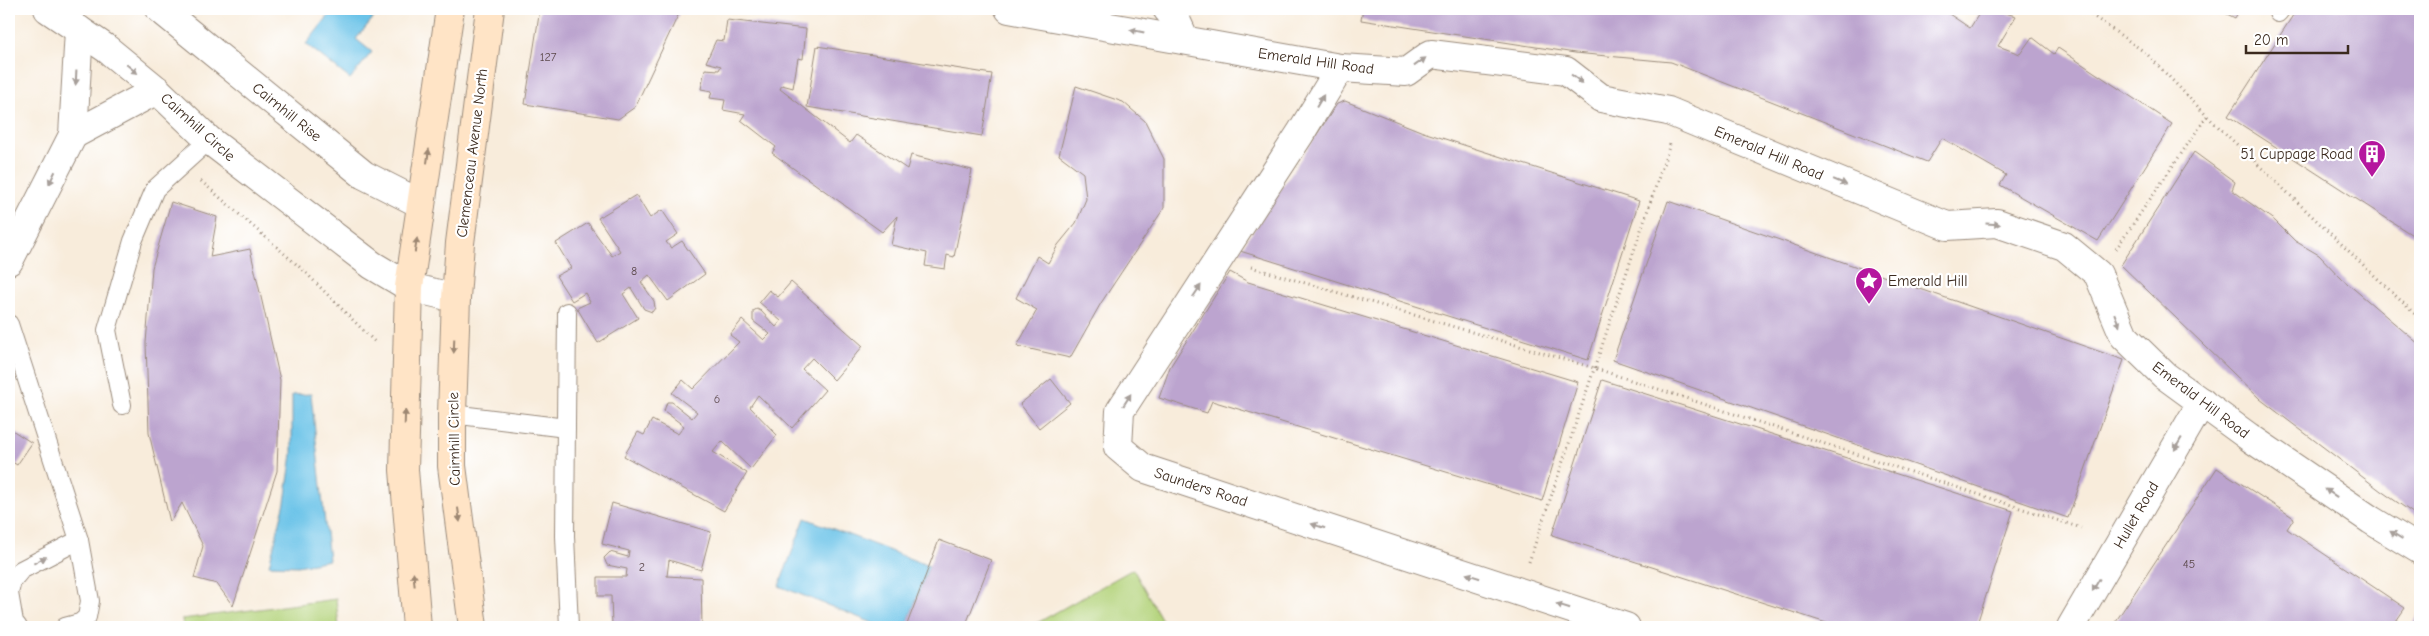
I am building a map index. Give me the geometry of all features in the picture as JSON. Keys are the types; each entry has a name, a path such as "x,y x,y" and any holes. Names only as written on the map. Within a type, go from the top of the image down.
{"main road":[{"path":"418,627 404,470 409,286 450,9"},
{"name":"Clemenceau Avenue North","path":"456,298 460,243 490,9"},
{"name":"Cairnhill Circle","path":"456,298 452,466 473,627"}],"street":[{"name":"Cairnhill Circle","path":"48,9 107,49 157,90 209,140 372,265 409,286 456,298"},
{"name":"Cairnhill Rise","path":"160,9 364,175 421,204"},
{"name":"Emerald Hill Road","path":"1009,9 1079,14 1185,40 1340,68 1406,72 1431,54 1566,71 1602,98 1668,111 1946,226 1997,223 2064,246 2098,274 2124,336 2164,375 2298,470 2420,550"},
{"path":"1167,9 1176,20 1185,40"},
{"path":"9,261 74,134 79,30"},
{"name":"Saunders Road","path":"1340,68 1120,411 1118,447 1143,468 1626,627"},
{"name":"Cairnhill Circle","path":"74,134 157,90"},
{"name":"Hullet Road","path":"2071,627 2202,402"}],"lane":[{"path":"122,405 107,330 133,241 154,189 209,140"},
{"path":"567,312 565,536 569,627"},
{"path":"9,324 78,540 90,601 87,618 73,625"},
{"path":"452,414 566,428"},
{"path":"18,627 14,622 9,593 12,581 21,570 78,540"}],"path":[{"path":"2083,9 2146,53 2207,116 2420,319"},
{"path":"1519,592 1679,116"},
{"path":"2098,274 2207,116"},
{"path":"182,164 303,270 381,348"},
{"path":"1220,257 1594,368 2081,528"}],"green space":[{"path":"1133,569 1166,627 1030,627"},
{"path":"336,599 339,627 183,627 182,619"}],"water":[{"path":"334,9 366,9 375,16 356,39 372,52 350,79 306,44"},
{"path":"311,394 329,560 298,566 269,565 285,502 292,454 292,395"},
{"path":"805,518 929,566 906,627 883,627 779,586"}],"building":[{"path":"540,9 681,9 635,107 618,119 525,104"},
{"path":"1363,9 1948,9 1946,12 1970,28 1982,9 1990,9 2016,16 1998,46 2020,54 2032,37 2054,54 2058,48 2172,124 2098,241 2000,185 2006,175 1942,138 1927,162 1671,62 1575,53 1361,20"},
{"path":"2217,9 2240,9 2235,18"},
{"name":"51 Cuppage Road","path":"2297,9 2420,9 2420,240 2228,116"},
{"path":"727,20 806,29 803,59 798,58 793,88 782,85 780,89 850,143 856,135 907,169 911,155 972,170 954,257 947,255 945,269 925,266 927,253 891,245 897,216 882,232 772,153 776,147 741,120 745,114 723,110 725,100 710,98 712,91 701,89 705,69 719,70 721,66 706,62 716,40 724,41"},
{"path":"817,46 992,74 982,136 807,107"},
{"path":"1076,86 1123,102 1145,121 1164,159 1164,208 1101,303 1070,358 1017,346 1037,310 1016,298 1037,256 1048,263 1058,245 1076,223 1086,199 1083,173 1059,155"},
{"path":"1345,101 1423,132 1639,201 1588,360 1240,251 1337,104"},
{"path":"2194,152 2235,182 2232,190 2275,221 2295,241 2319,255 2341,278 2420,345 2420,518 2381,491 2260,399 2121,265"},
{"path":"636,195 650,218 662,210 678,234 666,242 671,248 682,241 705,274 668,301 649,275 641,282 654,301 655,308 652,312 644,309 631,288 623,294 638,318 598,343 577,308 590,302 585,293 572,301 556,276 571,268 556,243 588,223 612,256 620,251 598,218"},
{"path":"1668,201 2124,360 2068,518 1613,360"},
{"path":"171,202 217,217 210,257 250,249 280,380 277,471 233,606 217,584 194,578 203,546 182,503 170,522 149,433 146,343 152,268"},
{"path":"1230,272 1248,282 1578,382 1542,501 1212,401 1207,413 1159,398 1170,367"},
{"path":"791,282 863,346 834,380 812,358 802,369 825,390 792,428 758,395 750,407 777,435 751,469 722,441 713,452 747,473 724,511 624,456 638,432 644,435 652,420 678,434 684,426 664,411 667,402 672,402 692,418 697,412 672,393 683,380 693,389 739,342 730,335 742,320 764,340 770,334 753,321 753,311 757,309 761,311 776,327 781,321 759,302 769,290 778,297"},
{"path":"1051,379 1070,403 1039,428 1020,404"},
{"path":"1602,380 2013,511 1976,627 1839,627 1552,535"},
{"path":"9,428 32,443 17,465 9,460"},
{"path":"2217,468 2294,518 2287,529 2405,608 2392,627 2112,627"},
{"path":"612,503 711,532 701,570 669,560 667,576 701,578 702,627 660,624 660,627 642,627 642,623 634,623 635,627 612,626 611,596 598,596 598,577 626,577 627,569 607,565 604,558 610,552 628,557 629,551 602,544"},
{"path":"939,540 991,560 965,627 906,627"},
{"path":"2420,613 2420,627 2411,627"}],"place":[{"name":"51 Cuppage Road","path":"2372,178"},
{"name":"Emerald Hill","path":"1869,305"}]}
